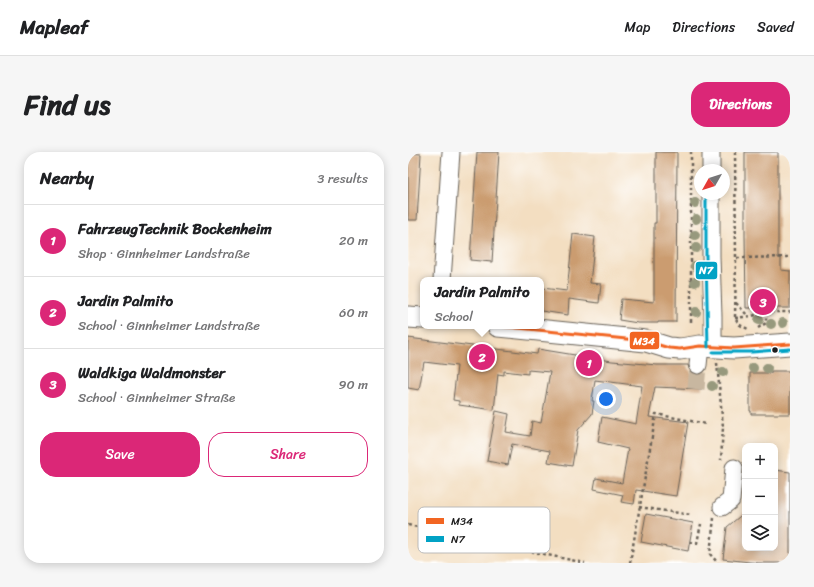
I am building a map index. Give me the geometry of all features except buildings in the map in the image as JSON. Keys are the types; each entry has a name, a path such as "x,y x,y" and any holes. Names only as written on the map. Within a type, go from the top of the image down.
{"main road":[{"path":"408,317 420,318"},
{"path":"528,329 646,341 669,348 704,353 790,344"}],"street":[{"path":"442,277 451,152"},
{"path":"711,152 711,164"},
{"path":"704,353 713,316 711,200"},
{"path":"722,507 731,500 734,468"}],"path":[{"path":"691,152 691,322"},
{"path":"735,152 735,318 740,325 751,330"},
{"path":"736,258 790,257"},
{"path":"736,303 748,317"},
{"path":"735,318 748,317 766,312 790,312"},
{"path":"756,330 766,323 766,312"},
{"path":"630,563 656,414 706,424"},
{"path":"639,507 692,515"},
{"path":"690,542 697,543 701,524"},
{"path":"408,525 418,527"},
{"path":"538,553 585,563"}],"tunnel":[{"path":"696,389 698,365"}],"transit line":[{"name":"N7","path":"706,200 708,347"},
{"name":"M34","path":"528,329 646,341 669,348 680,349 700,346 734,348 790,344"},
{"name":"N7","path":"713,352 752,352 790,349"}],"place":[{"name":"Waldkiga Waldmonster","path":"763,302"},
{"name":"Jardin Palmito","path":"482,357"},
{"name":"FahrzeugTechnik Bockenheim","path":"589,363"}]}
